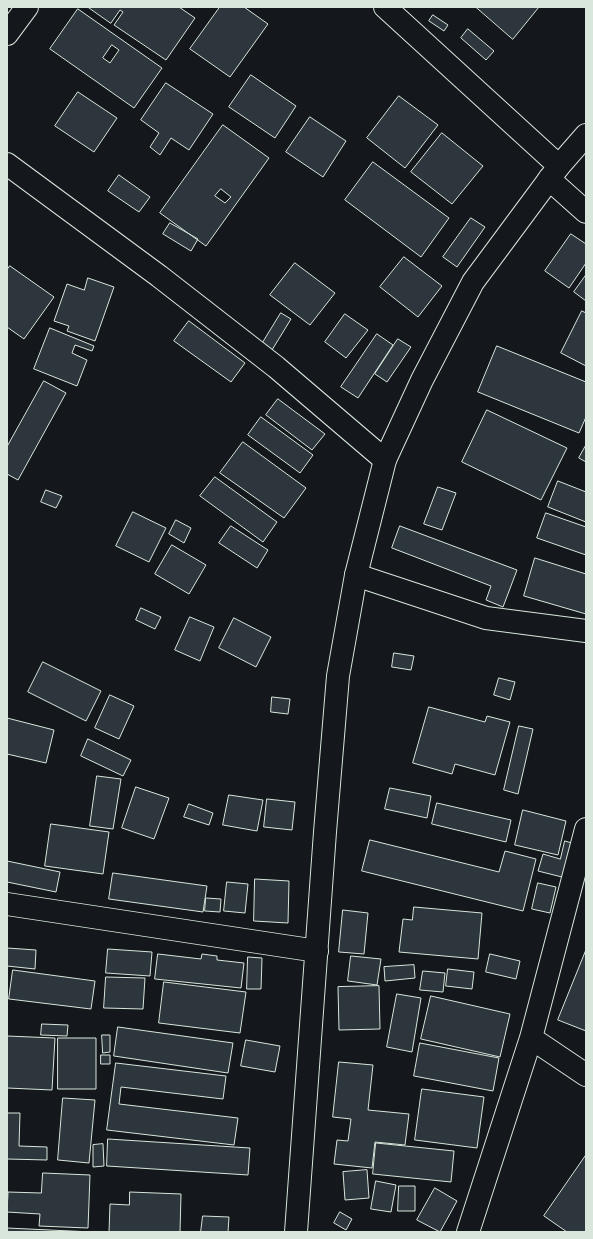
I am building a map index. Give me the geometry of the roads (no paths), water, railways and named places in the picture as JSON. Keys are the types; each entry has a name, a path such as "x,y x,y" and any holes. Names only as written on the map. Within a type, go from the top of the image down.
{"street":[{"path":"7,34 27,7"},
{"path":"385,7 554,173 586,212"},
{"path":"296,1232 325,832 338,676 356,576 385,460 422,380 473,282 554,173 586,135"},
{"path":"7,164 159,276 276,367 385,460"},
{"path":"356,576 486,618 586,631"},
{"path":"468,1232 531,1038 586,829"},
{"path":"7,904 317,951"},
{"path":"531,1038 586,1075"}]}
